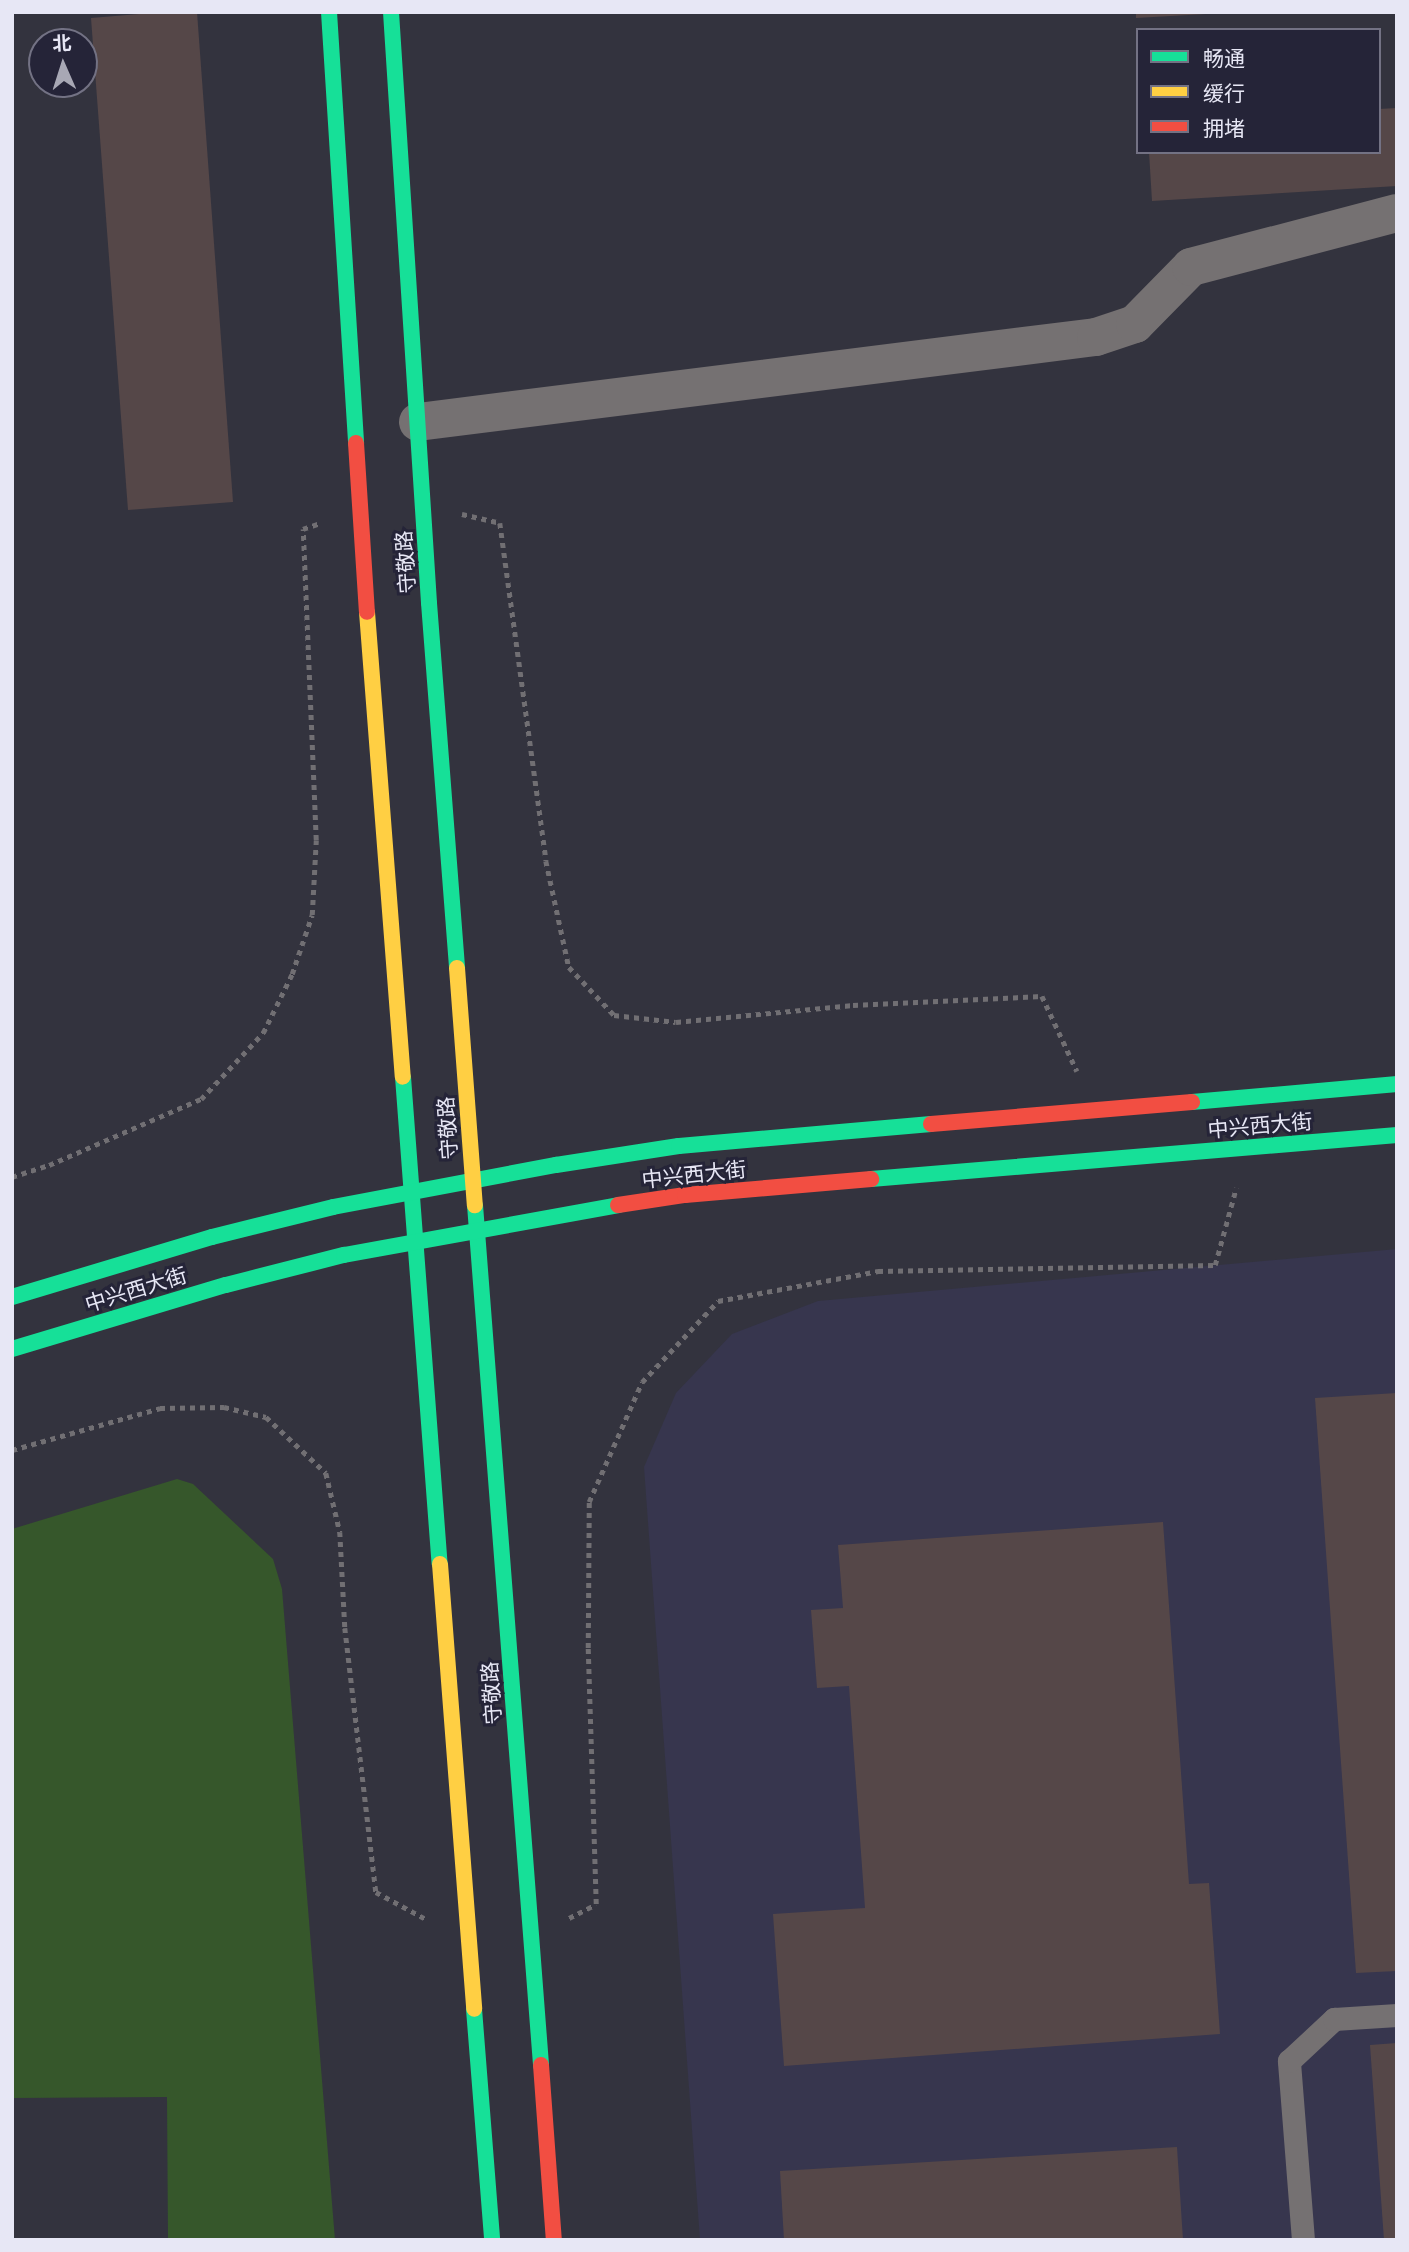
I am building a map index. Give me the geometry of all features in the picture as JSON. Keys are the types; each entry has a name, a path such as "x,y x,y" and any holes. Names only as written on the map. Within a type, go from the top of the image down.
{"main road":[{"name":"守敬路","path":"329,12 361,509 492,2240"},
{"name":"守敬路","path":"391,12 423,505 554,2240"},
{"name":"中兴西大街","path":"12,1297 212,1237 412,1192 679,1146 1397,1084"},
{"name":"中兴西大街","path":"12,1349 226,1285 344,1255 685,1195 1397,1135"}],"street":[{"path":"418,422 1096,337 1135,324 1191,267 1397,213"}],"lane":[{"path":"1303,2240 1289,2061 1334,2019 1397,2015"}],"path":[{"path":"423,505 500,523 546,861 569,967 614,1014 676,1022 853,1006 1042,996 1095,1110"},
{"path":"12,1177 49,1165 201,1099 263,1033 292,974 312,915 316,840 303,529 361,509"},
{"path":"531,1938 596,1903 588,1648 589,1502 642,1382 718,1301 878,1271 1215,1265 1247,1148"},
{"path":"12,1450 159,1409 224,1407 266,1417 326,1473 340,1532 345,1628 376,1892 469,1943"}],"shaded area":[{"path":"1397,1249 1397,2240 700,2240 644,1467 676,1393 732,1334 818,1301"}],"green space":[{"path":"177,1479 193,1484 273,1559 282,1589 335,2240 168,2240 167,2097 12,2098 12,1529"}],"building":[{"path":"197,12 233,502 128,510 97,98 98,28 92,28 91,18"},
{"path":"1136,12 1206,12 1206,14 1136,18"},
{"path":"1397,108 1397,186 1152,201 1149,154 1381,154 1381,109"},
{"path":"1397,1393 1397,1971 1356,1973 1315,1398"},
{"path":"1163,1522 1189,1884 1209,1883 1220,2034 784,2066 773,1914 865,1908 849,1686 817,1688 811,1610 843,1608 838,1545"},
{"path":"1397,2043 1397,2240 1384,2240 1370,2045"},
{"path":"1177,2147 1183,2240 784,2240 780,2171"}],"traffic: fast":[{"path":"329,12 356,443"},
{"path":"391,12 429,603 457,968"},
{"path":"403,1077 440,1564"},
{"path":"1192,1102 1397,1084"},
{"path":"12,1297 212,1237 333,1207 556,1165 679,1146 931,1124"},
{"path":"871,1179 1397,1135"},
{"path":"475,1205 541,2065"},
{"path":"12,1349 226,1285 344,1255 618,1205"},
{"path":"474,2009 492,2240"}],"traffic: slow":[{"path":"367,612 403,1077"},
{"path":"457,968 475,1205"},
{"path":"440,1564 474,2009"}],"traffic: jam":[{"path":"356,443 367,612"},
{"path":"931,1124 1192,1102"},
{"path":"618,1205 685,1195 871,1179"},
{"path":"541,2065 554,2240"}]}
